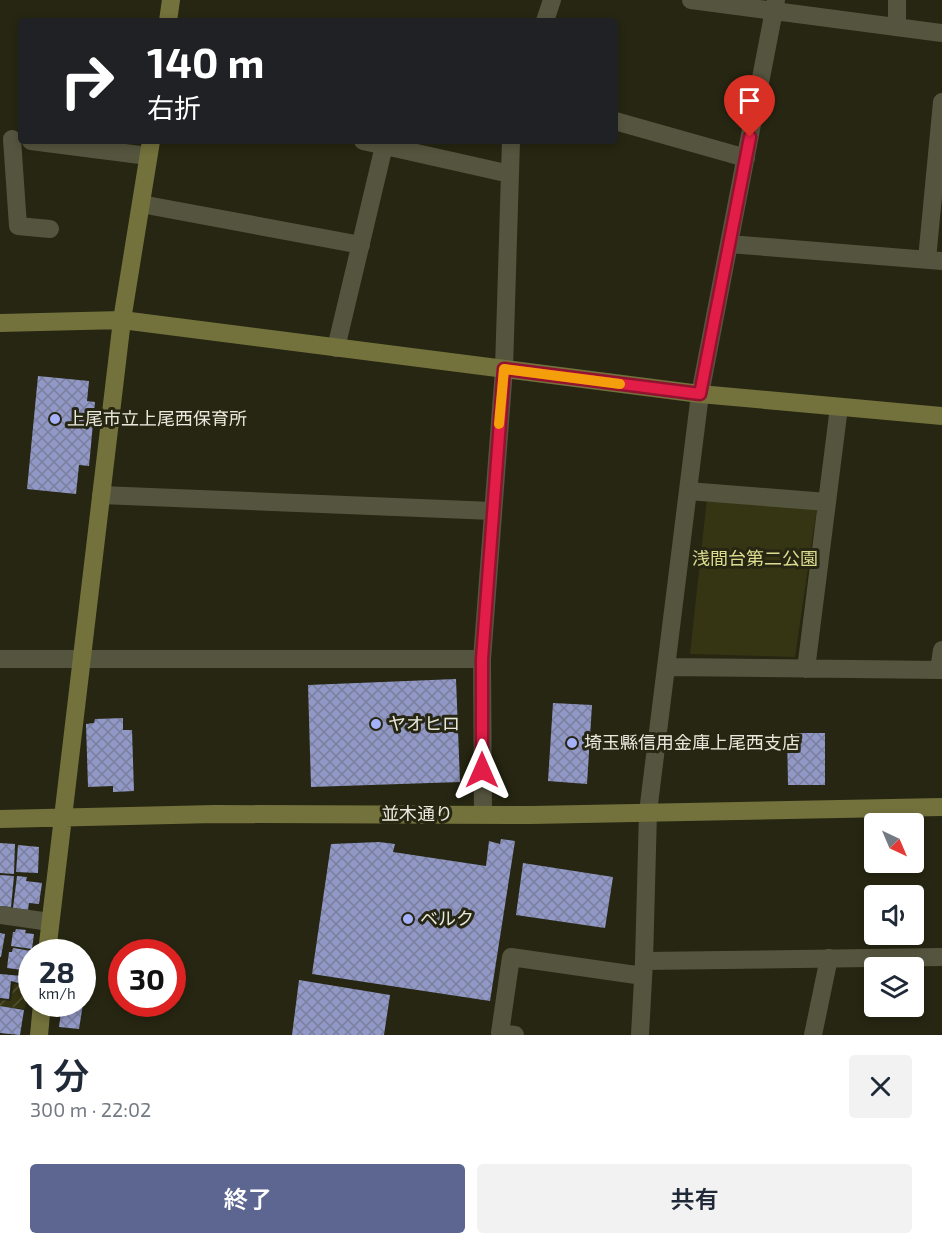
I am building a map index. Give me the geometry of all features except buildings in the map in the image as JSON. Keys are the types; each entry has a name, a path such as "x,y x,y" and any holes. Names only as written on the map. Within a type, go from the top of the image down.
{"street":[{"path":"168,18 171,0"},
{"path":"546,18 552,0"},
{"path":"691,0 775,5 942,33"},
{"path":"897,0 897,27"},
{"path":"639,1035 644,968 648,812 700,394 775,5"},
{"path":"729,244 934,260 942,102"},
{"path":"618,121 746,158"},
{"path":"11,138 18,226 50,229"},
{"path":"48,939 122,320 150,148 82,144"},
{"path":"376,144 510,174"},
{"path":"483,814 482,659 504,369 511,144"},
{"path":"336,348 384,146"},
{"path":"141,204 361,245"},
{"path":"0,323 122,320 700,394 942,416"},
{"path":"806,669 838,406"},
{"path":"688,491 827,502"},
{"path":"101,495 493,511"},
{"path":"667,668 941,670 942,650"},
{"path":"0,659 482,659"},
{"name":"並木通り","path":"0,819 215,814 483,814 942,807"},
{"path":"0,915 50,922"},
{"path":"515,1035 500,1033 511,957 644,968 829,958 942,957"},
{"path":"813,1035 829,958"},
{"path":"39,1035 41,1017"}],"green space":[{"name":"浅間台第二公園","path":"707,498 817,507 795,657 690,654"},
{"path":"14,984 18,985 18,1008 0,1006 0,1000 11,1001"}],"slow traffic":[{"path":"499,424 504,369 620,384"}],"place":[{"name":"上尾市立上尾西保育所","path":"55,419"},
{"name":"ヤオヒロ","path":"376,724"},
{"name":"埼玉縣信用金庫上尾西支店","path":"572,743"},
{"name":"ベルク","path":"408,919"}],"route":[{"path":"482,770 482,659 504,369 700,394 750,137"}]}
